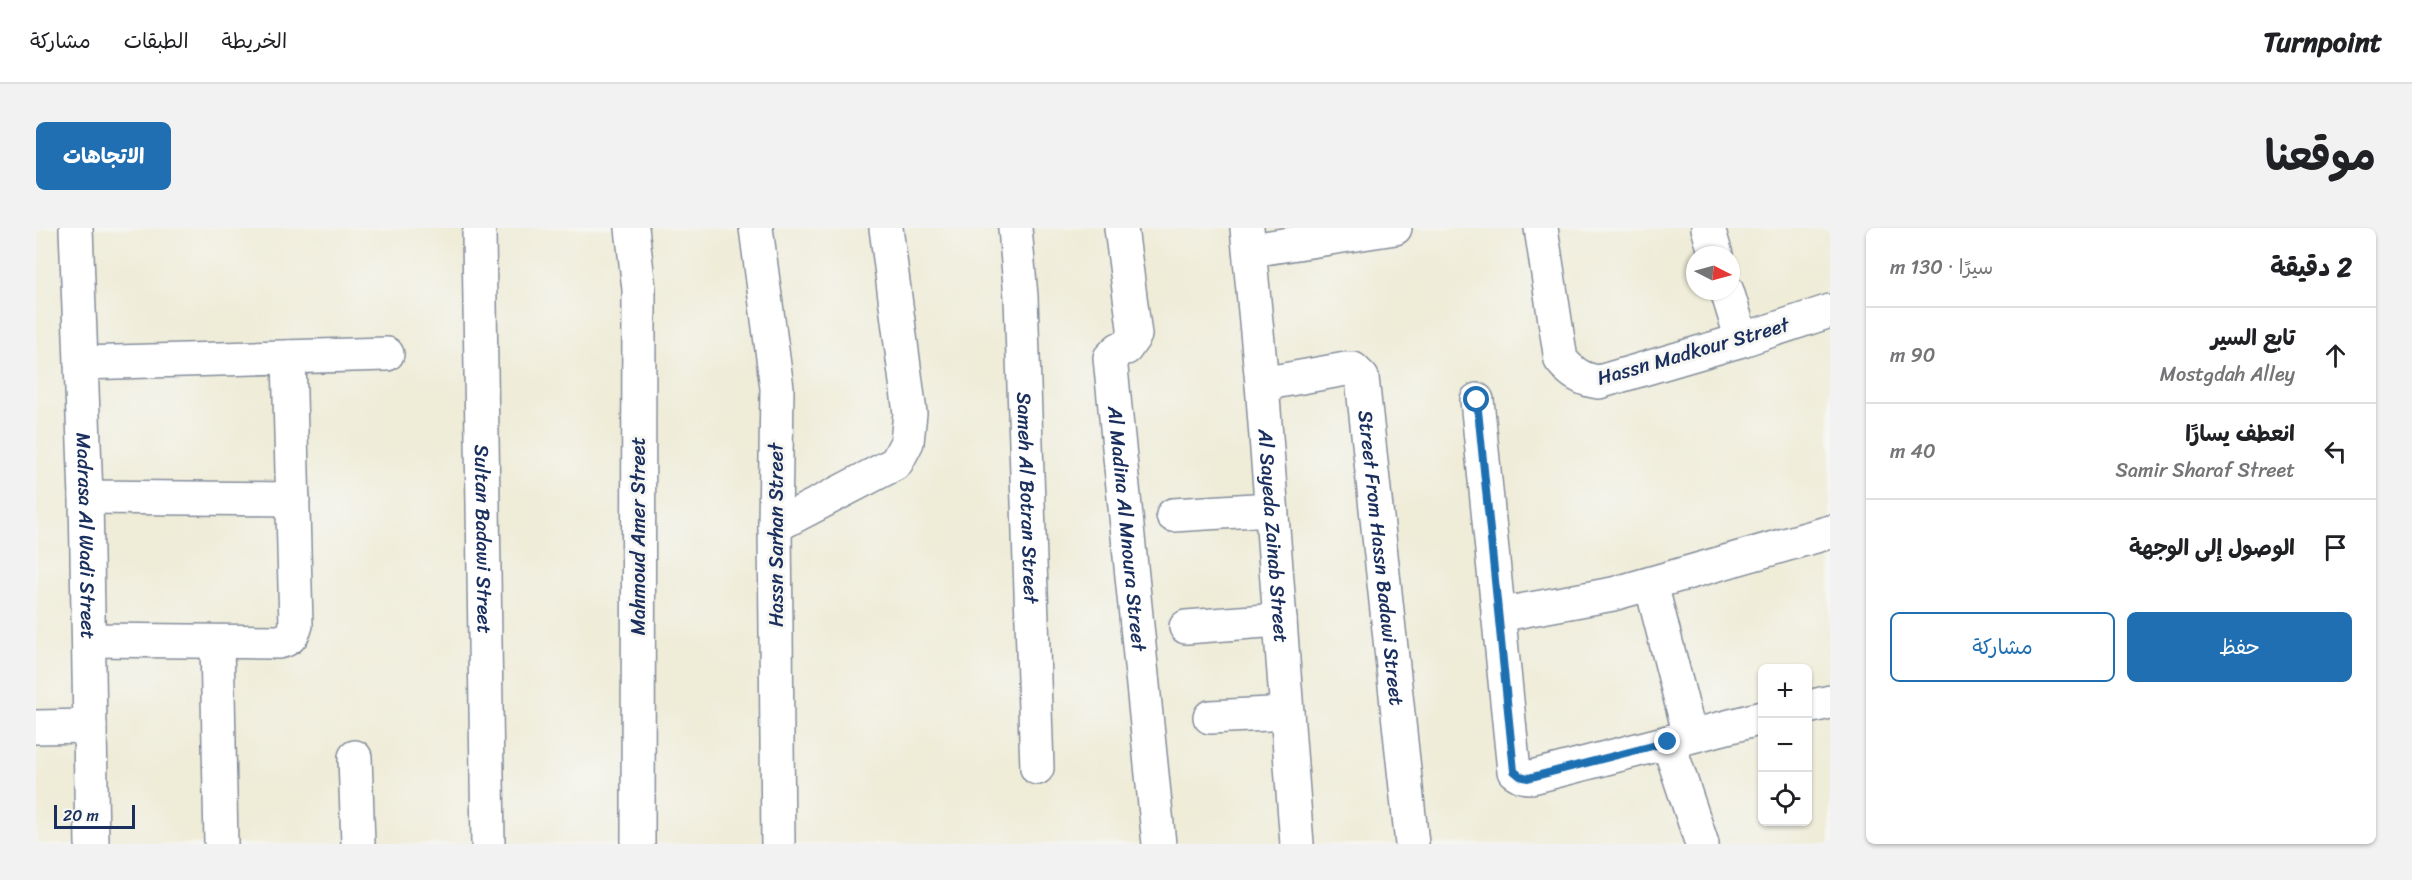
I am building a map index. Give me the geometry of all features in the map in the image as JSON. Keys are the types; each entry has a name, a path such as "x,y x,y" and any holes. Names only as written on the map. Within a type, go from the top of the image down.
{"street":[{"name":"Madrasa Al Wadi Street","path":"76,228 86,497 92,844"},
{"name":"Mahmoud Amer Street","path":"632,228 639,289 638,844"},
{"name":"Hassn Sarhan Street","path":"756,228 777,388 775,526 778,844"},
{"path":"775,526 896,463 906,442 910,413 886,228"},
{"name":"Sameh Al Botran Street","path":"1015,228 1021,297 1037,768"},
{"name":"Al Madina Al Mnoura Street","path":"1121,228 1135,335 1126,348 1119,349 1110,358 1159,844"},
{"path":"1249,239 1395,228"},
{"name":"Hassn Madkour Street","path":"1541,228 1562,360 1577,376 1588,380 1599,382 1742,340 1830,311"},
{"path":"1708,228 1713,246"},
{"name":"Sultan Badawi Street","path":"479,235 488,844"},
{"name":"Al Sayeda Zainab Street","path":"1249,239 1297,844"},
{"path":"1730,300 1742,340"},
{"path":"81,363 387,354"},
{"path":"89,640 278,642 287,640 294,634 296,625 289,357"},
{"name":"Street From Hassn Badawi Street","path":"1262,384 1346,369 1353,369 1362,378 1412,844"},
{"path":"1477,400 1514,771 1528,778 1758,719"},
{"path":"86,497 293,499"},
{"path":"1173,515 1271,509"},
{"path":"1498,615 1613,594 1830,532"},
{"path":"1651,584 1679,739 1702,844"},
{"path":"1186,627 1280,620"},
{"path":"217,642 221,844"},
{"path":"1812,706 1830,702"},
{"path":"1210,717 1287,713"},
{"path":"36,727 90,726"},
{"path":"356,757 358,844"}],"route":[{"path":"1477,400 1514,771 1528,778 1668,742"}]}
